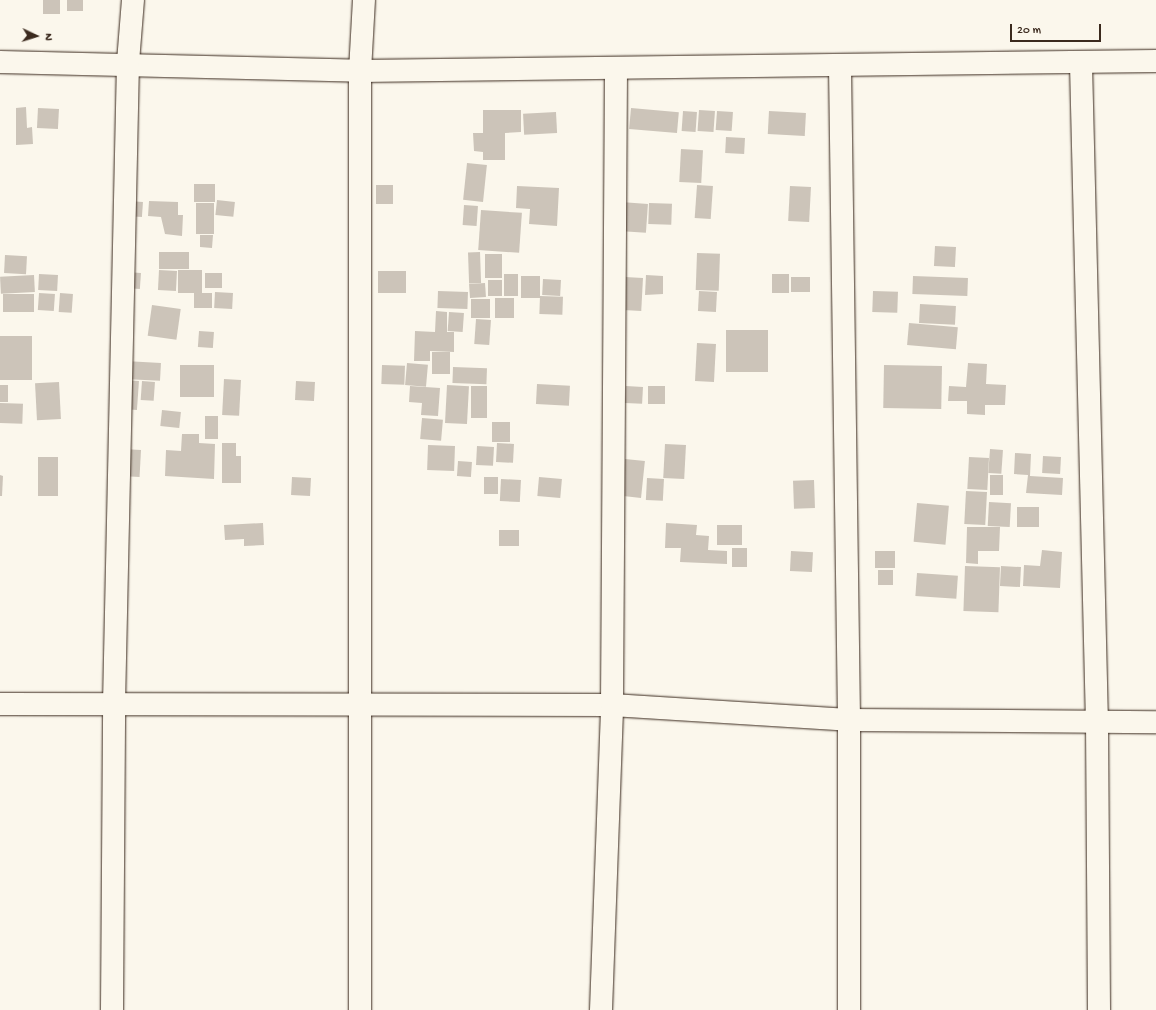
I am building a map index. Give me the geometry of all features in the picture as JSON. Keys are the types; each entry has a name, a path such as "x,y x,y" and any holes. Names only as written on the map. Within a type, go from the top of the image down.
{"street":[{"path":"112,1010 114,704 128,62 133,0"},
{"path":"360,1010 360,71 364,0"},
{"path":"0,62 128,62 360,71 616,70 1156,62"},
{"path":"1081,64 1097,722 1099,1010"},
{"path":"840,66 850,720 849,1010"},
{"path":"601,1010 612,705 616,70"},
{"path":"0,704 360,703 612,705 850,720 1156,722"}],"building":[{"path":"43,0 60,0 60,14 43,14"},
{"path":"67,0 83,0 83,11 67,11"},
{"path":"26,107 27,128 32,127 33,144 16,145 16,108"},
{"path":"38,108 59,109 58,129 37,128"},
{"path":"631,108 679,112 677,133 629,129"},
{"path":"483,110 521,110 521,132 505,133 505,160 483,160 483,152 474,151 473,133 483,133"},
{"path":"699,110 715,111 713,132 698,131"},
{"path":"683,111 697,112 696,132 682,131"},
{"path":"717,111 733,112 732,131 716,130"},
{"path":"769,111 806,113 805,136 768,134"},
{"path":"556,112 557,133 524,135 523,114"},
{"path":"726,137 745,138 744,154 725,153"},
{"path":"681,149 703,150 701,183 679,182"},
{"path":"467,163 487,165 483,202 463,200"},
{"path":"194,184 215,184 215,202 194,202"},
{"path":"376,185 393,185 393,204 376,204"},
{"path":"697,185 713,186 711,219 695,218"},
{"path":"517,186 559,188 557,226 529,224 530,209 516,208"},
{"path":"790,186 811,187 809,222 788,221"},
{"path":"217,200 235,202 233,217 215,215"},
{"path":"128,201 143,202 142,217 127,216"},
{"path":"149,201 178,202 178,215 183,215 182,236 165,234 161,217 148,216"},
{"path":"621,202 648,204 646,233 619,231"},
{"path":"196,203 214,203 214,234 196,234"},
{"path":"649,203 672,204 671,225 648,224"},
{"path":"464,205 478,206 477,226 463,225"},
{"path":"481,210 522,213 519,253 478,250"},
{"path":"200,235 213,235 212,248 200,247"},
{"path":"935,246 956,247 955,267 934,266"},
{"path":"159,252 189,252 189,269 159,269"},
{"path":"468,252 480,252 481,283 469,283"},
{"path":"697,253 720,254 719,291 696,290"},
{"path":"485,254 502,254 502,278 485,278"},
{"path":"5,255 27,256 26,274 4,273"},
{"path":"159,270 177,271 176,291 158,290"},
{"path":"178,270 202,270 202,293 178,293"},
{"path":"378,271 406,271 406,293 378,293"},
{"path":"126,272 141,273 140,289 125,288"},
{"path":"205,273 222,273 222,288 205,288"},
{"path":"39,274 58,275 57,291 38,290"},
{"path":"504,274 518,274 518,296 504,296"},
{"path":"772,274 789,274 789,293 772,293"},
{"path":"34,275 35,292 1,294 0,277"},
{"path":"646,275 663,276 663,294 645,295"},
{"path":"521,276 540,276 540,298 521,298"},
{"path":"913,276 968,278 967,296 912,294"},
{"path":"625,277 643,278 641,311 623,310"},
{"path":"791,277 810,277 810,292 791,292"},
{"path":"543,279 561,280 560,296 542,295"},
{"path":"488,280 502,280 502,296 488,296"},
{"path":"485,283 486,297 470,298 469,284"},
{"path":"438,291 468,292 467,309 437,308"},
{"path":"699,291 717,292 716,312 698,311"},
{"path":"873,291 898,292 897,313 872,312"},
{"path":"215,292 233,293 232,309 214,308"},
{"path":"39,293 55,294 54,311 38,310"},
{"path":"60,293 73,294 72,313 59,312"},
{"path":"194,293 212,293 212,308 194,308"},
{"path":"3,294 34,294 34,312 3,312"},
{"path":"540,296 563,297 562,315 539,314"},
{"path":"495,298 514,298 514,318 495,318"},
{"path":"471,299 490,299 490,318 471,318"},
{"path":"920,304 956,306 955,325 919,323"},
{"path":"152,305 181,309 176,340 148,336"},
{"path":"436,311 447,312 447,332 454,332 454,352 430,351 430,361 414,361 415,331 435,332"},
{"path":"449,312 464,313 463,332 448,331"},
{"path":"476,319 491,320 489,345 474,344"},
{"path":"909,323 958,327 956,349 907,345"},
{"path":"726,330 768,330 768,372 726,372"},
{"path":"199,331 214,332 213,348 198,347"},
{"path":"0,336 32,336 32,380 0,380"},
{"path":"697,343 716,344 714,382 695,381"},
{"path":"432,352 450,352 450,374 432,374"},
{"path":"125,361 161,363 160,381 124,379"},
{"path":"407,363 428,365 426,387 405,385"},
{"path":"968,363 987,364 986,384 1006,385 1005,405 985,405 985,415 967,414 967,401 948,401 949,386 966,387"},
{"path":"180,365 214,365 214,397 180,397"},
{"path":"382,365 405,366 404,385 381,384"},
{"path":"884,365 942,366 941,409 883,408"},
{"path":"453,367 487,368 486,384 452,383"},
{"path":"224,379 241,380 239,416 222,415"},
{"path":"124,380 139,381 137,410 122,409"},
{"path":"142,381 155,382 154,401 141,400"},
{"path":"296,381 315,382 314,401 295,400"},
{"path":"59,382 61,419 37,420 35,383"},
{"path":"537,384 570,386 569,406 536,404"},
{"path":"0,385 8,385 8,402 0,402"},
{"path":"447,385 469,386 467,424 445,423"},
{"path":"410,386 440,388 438,416 421,415 422,403 409,402"},
{"path":"471,386 487,386 487,418 471,418"},
{"path":"626,386 643,387 642,404 625,403"},
{"path":"648,386 665,386 665,404 648,404"},
{"path":"0,403 23,404 22,424 0,423"},
{"path":"162,410 181,412 179,428 160,426"},
{"path":"205,416 218,416 218,439 205,439"},
{"path":"422,418 443,420 441,441 420,439"},
{"path":"492,422 510,422 510,442 492,442"},
{"path":"182,434 199,434 199,443 215,444 214,479 165,476 166,450 181,451"},
{"path":"222,443 236,443 236,456 241,456 241,483 222,483"},
{"path":"497,443 514,444 513,463 496,462"},
{"path":"665,444 686,445 684,479 663,478"},
{"path":"428,445 455,446 454,471 427,470"},
{"path":"477,446 494,447 493,466 476,465"},
{"path":"123,449 141,450 140,477 122,476"},
{"path":"990,449 1003,450 1001,474 988,473"},
{"path":"1015,453 1031,454 1030,476 1063,478 1062,495 1026,493 1028,475 1014,474"},
{"path":"1043,456 1061,457 1060,474 1042,473"},
{"path":"38,457 58,457 58,496 38,496"},
{"path":"969,457 989,458 987,490 967,489"},
{"path":"625,459 645,461 641,498 621,496"},
{"path":"458,461 472,462 471,477 457,476"},
{"path":"0,475 3,476 2,496 0,496"},
{"path":"990,475 1003,475 1003,495 990,495"},
{"path":"292,477 311,478 310,496 291,495"},
{"path":"484,477 498,477 498,494 484,494"},
{"path":"539,477 562,479 560,498 537,496"},
{"path":"647,478 664,479 663,501 646,500"},
{"path":"501,479 521,480 520,502 500,501"},
{"path":"814,480 815,508 794,509 793,481"},
{"path":"966,491 987,492 985,525 964,524"},
{"path":"989,502 1011,503 1010,527 988,526"},
{"path":"917,503 949,506 945,545 914,542"},
{"path":"1017,507 1039,507 1039,527 1017,527"},
{"path":"263,523 264,545 244,546 244,539 225,540 224,525"},
{"path":"666,523 697,525 696,535 709,536 708,550 727,551 727,564 680,562 681,548 665,548"},
{"path":"717,525 742,525 742,545 717,545"},
{"path":"967,527 1000,527 999,551 978,551 978,564 966,563"},
{"path":"499,530 519,530 519,546 499,546"},
{"path":"732,548 747,548 747,567 732,567"},
{"path":"1042,550 1062,552 1060,588 1023,586 1024,565 1040,566"},
{"path":"791,551 813,552 812,572 790,571"},
{"path":"875,551 895,551 895,568 875,568"},
{"path":"965,566 1000,567 998,612 963,611"},
{"path":"1001,566 1021,567 1020,587 1000,586"},
{"path":"878,570 893,570 893,585 878,585"},
{"path":"917,573 958,576 956,599 915,596"}]}
